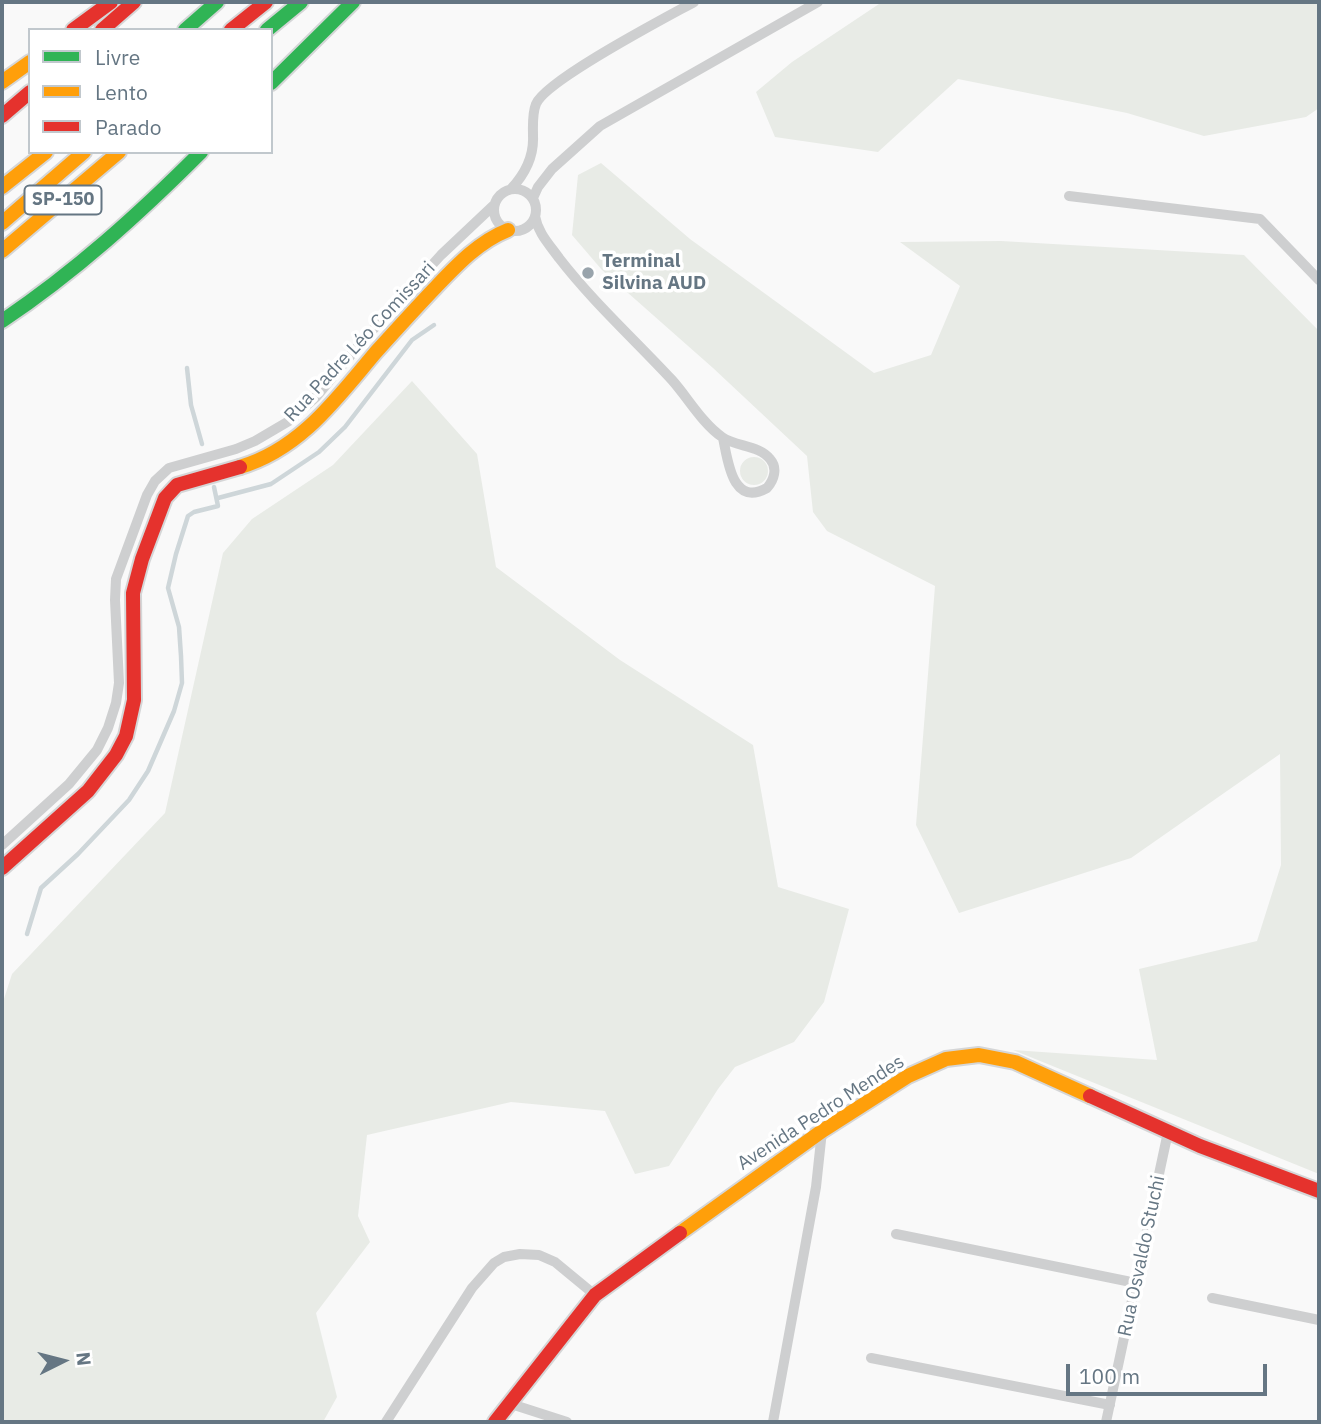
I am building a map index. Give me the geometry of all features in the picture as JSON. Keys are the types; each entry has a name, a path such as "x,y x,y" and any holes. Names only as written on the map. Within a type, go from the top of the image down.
{"main road":[{"path":"76,28 111,2"},
{"path":"104,28 134,2"},
{"path":"187,28 217,2"},
{"path":"234,28 266,2"},
{"path":"269,28 301,2"},
{"path":"273,81 353,2"},
{"path":"2,82 28,63"},
{"path":"2,116 28,94"},
{"path":"2,187 43,154"},
{"name":"SP-150","path":"2,223 82,154"},
{"name":"SP-150","path":"2,251 117,154"},
{"path":"2,321 42,295 107,243 199,154"},
{"name":"Rua Padre Léo Comissari","path":"2,868 88,790 116,755 127,734 137,688 134,588 167,494 177,485 264,459 298,438 324,414 384,343 453,269 489,237 508,229"},
{"name":"Avenida Pedro Mendes","path":"495,1422 595,1295 822,1131 908,1076 946,1059 979,1055 1015,1062 1168,1132 1319,1191"}],"street":[{"path":"541,233 526,228 515,231 508,229 496,220 494,205 502,193 511,189 529,162 533,145 535,107 545,92 578,69 694,2"},
{"path":"723,438 728,465 736,484 749,492 767,488 775,474 769,457 760,451 723,438 578,283 541,233 533,198 552,169 600,126 818,2"},
{"path":"511,189 523,190 533,198"},
{"path":"1069,197 1260,219 1319,281"},
{"name":"Rua Padre Léo Comissari","path":"2,845 69,784 97,750 108,728 116,703 118,683 114,600 116,579 147,495 155,481 169,468 236,449 272,433 289,421 316,397 441,255 494,205"},
{"path":"526,228 535,216"},
{"path":"773,1422 816,1187 822,1131"},
{"name":"Rua Osvaldo Stuchi","path":"1106,1422 1168,1132"},
{"path":"896,1234 1136,1283"},
{"path":"386,1422 472,1288 494,1263 504,1257 520,1254 539,1255 555,1262 595,1295"},
{"path":"1212,1298 1319,1320"},
{"path":"870,1358 1110,1405"},
{"path":"508,1403 567,1422"}],"shaded area":[{"path":"882,2 1319,2 1319,108 1306,117 1204,136 1127,113 958,79 878,152 775,137 756,92 792,62"},
{"path":"601,163 690,239 874,373 931,355 960,286 900,242 1001,241 1244,255 1319,331 1319,1174 1013,1050 1157,1060 1139,969 1257,941 1281,865 1280,754 1131,858 959,913 916,825 935,586 827,531 813,512 807,456 602,270 572,235 578,175"},
{"path":"412,381 477,454 496,567 620,660 753,745 778,887 849,909 824,1002 794,1042 735,1067 669,1166 635,1174 605,1111 511,1102 367,1135 358,1216 370,1242 316,1313 337,1397 323,1422 2,1422 2,1005 12,974 165,813 223,553 252,519 333,465"},
{"path":"754,457 764,461 768,471 764,481 754,485 744,481 740,471 744,461"}],"waterway":[{"path":"218,498 271,484 319,452 345,427 412,340 434,325"},
{"path":"187,368 191,405 202,444"},
{"path":"27,934 41,888 78,854 129,800 148,771 174,711 182,683 181,656 179,627 168,588 188,516 218,506 214,487"}],"traffic: fast":[{"path":"187,28 217,2"},
{"path":"269,28 301,2"},
{"path":"273,81 353,2"},
{"path":"2,321 55,283 106,241 199,154"}],"traffic: slow":[{"path":"2,82 28,63"},
{"path":"2,187 43,154"},
{"path":"2,223 82,154"},
{"path":"2,251 117,154"},
{"path":"240,467 262,459 300,435 332,404 376,352 468,255 508,230"},
{"path":"680,1233 822,1131 908,1076 946,1059 979,1055 1015,1062 1090,1096"}],"traffic: jam":[{"path":"76,28 111,2"},
{"path":"104,28 134,2"},
{"path":"234,28 266,2"},
{"path":"2,116 28,94"},
{"path":"2,868 88,791 116,755 126,736 134,700 133,593 142,559 165,498 177,485 240,467"},
{"path":"1090,1096 1200,1146 1319,1191"},
{"path":"495,1422 595,1295 680,1233"}],"place":[{"name":"Terminal Silvina AUD","path":"588,273"}]}
